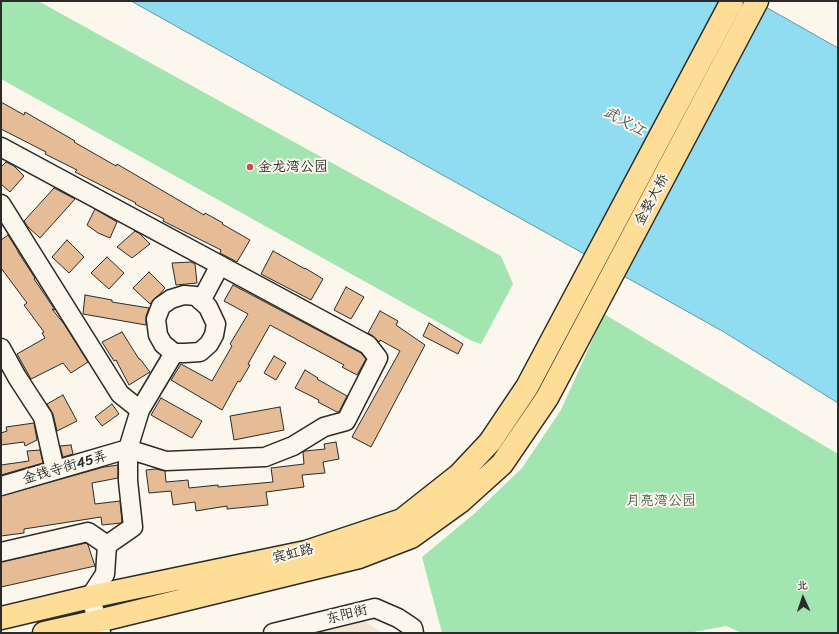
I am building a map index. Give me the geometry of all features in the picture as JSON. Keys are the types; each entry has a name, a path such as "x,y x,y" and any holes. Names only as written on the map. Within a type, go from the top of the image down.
{"main road":[{"name":"金婺大桥","path":"527,387 732,1"},
{"name":"金婺大桥","path":"547,398 757,1"},
{"name":"宾虹路","path":"1,618 306,552 402,520 465,470 490,442 527,387"},
{"name":"宾虹路","path":"44,633 100,627 359,557 411,537 461,501 502,464 547,398"}],"street":[{"path":"1,147 368,345 378,358 346,421 324,427 293,446 265,457 166,461 128,449"},
{"path":"1,204 120,394 140,410"},
{"path":"201,301 220,265"},
{"path":"184,295 196,296 201,301 208,307 216,324 214,335 209,344 200,352 174,353 163,344 158,335 156,319 161,306 171,299 184,295"},
{"path":"1,348 17,377 43,417 55,470"},
{"path":"107,545 133,527 128,481 128,449 140,410 174,353"},
{"name":"金钱寺街45弄","path":"1,486 128,449"},
{"path":"1,552 88,532 107,545"},
{"path":"100,627 90,598 105,574 107,545"},
{"name":"东阳街","path":"273,633 375,608 398,618 413,628 414,633"}],"shaded area":[{"path":"363,620 382,633 305,633"}],"green space":[{"name":"金龙湾公园","path":"1,1 38,1 501,256 513,284 481,344 470,340 1,79"},
{"name":"月亮湾公园","path":"604,314 838,454 838,633 742,633 726,626 688,633 442,633 422,557 474,514 522,468 561,410"}],"water":[{"name":"武义江","path":"131,1 755,1 838,48 838,403 724,332"}],"building":[{"path":"1,102 24,115 25,112 116,166 117,164 204,215 205,213 223,223 222,224 250,240 237,262 220,253 221,250 163,221 164,219 135,204 136,203 75,172 77,170 1,129"},
{"path":"6,162 14,166 24,176 10,192 1,184 1,167"},
{"path":"54,188 75,199 40,238 24,221"},
{"path":"95,209 117,222 110,238 98,233 87,225"},
{"path":"135,231 150,244 132,258 117,247"},
{"path":"8,235 35,278 34,279 55,310 52,309 64,324 88,362 71,373 63,363 31,379 17,354 45,338 42,333 44,332 24,305 27,303 1,268 1,240"},
{"path":"67,240 84,257 69,273 52,257"},
{"path":"273,251 323,279 311,300 261,274"},
{"path":"107,257 124,273 109,289 91,273"},
{"path":"191,262 195,264 197,283 176,285 172,263"},
{"path":"149,272 165,288 150,304 133,288"},
{"path":"233,285 361,353 366,359 357,375 342,367 344,365 270,325 248,364 250,365 240,382 238,381 222,410 171,380 181,364 212,381 232,346 230,344 248,314 224,301"},
{"path":"346,287 364,297 351,319 334,310"},
{"path":"85,295 112,300 112,302 149,308 146,316 146,325 83,314"},
{"path":"380,311 398,321 396,325 425,345 371,447 352,437 400,351 380,340 379,342 368,333"},
{"path":"429,323 463,344 458,354 423,336"},
{"path":"122,332 139,359 150,372 129,385 116,360 114,361 102,342"},
{"path":"274,356 286,363 276,380 264,373"},
{"path":"305,370 318,378 317,379 347,396 339,412 318,402 319,400 295,388"},
{"path":"63,395 77,421 57,431 53,414 47,404"},
{"path":"161,398 202,421 192,438 151,415"},
{"path":"112,404 119,414 102,426 95,417"},
{"path":"280,407 284,430 234,440 230,416"},
{"path":"34,423 37,440 25,446 24,442 1,445 1,433 7,431 6,427"},
{"path":"336,442 339,459 323,462 325,473 302,475 304,487 266,492 268,505 227,509 227,506 196,511 195,502 173,505 171,491 149,493 146,470 156,469 165,471 166,482 188,480 189,488 273,482 271,468 304,464 303,452 325,449 324,444"},
{"path":"71,445 73,454 63,457 60,446"},
{"path":"40,450 43,463 1,475 1,465 29,461 27,451"},
{"path":"118,465 118,478 92,483 95,504 120,501 121,523 102,525 101,517 24,529 24,533 1,536 1,496 104,467"},
{"path":"86,543 95,566 1,587 1,562"}],"place":[{"name":"金龙湾公园","path":"250,167"}]}
